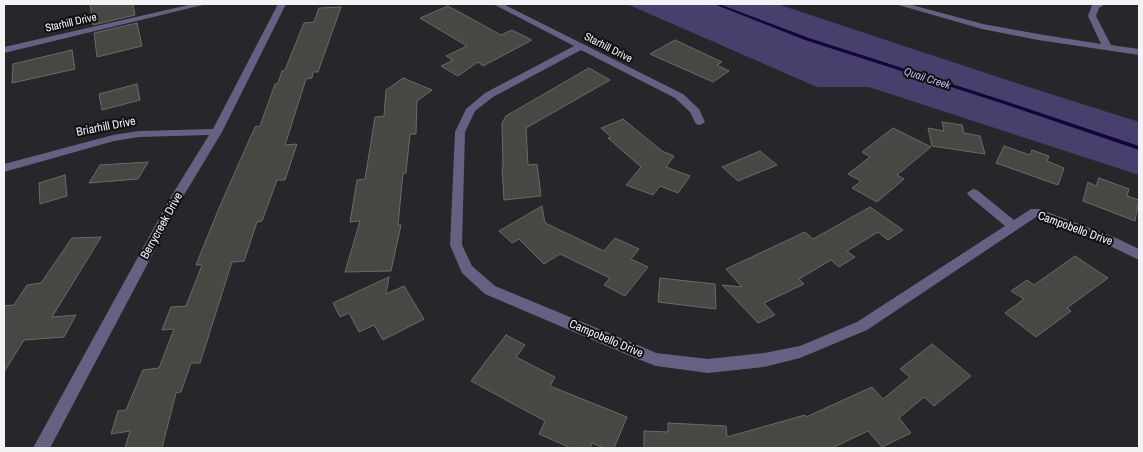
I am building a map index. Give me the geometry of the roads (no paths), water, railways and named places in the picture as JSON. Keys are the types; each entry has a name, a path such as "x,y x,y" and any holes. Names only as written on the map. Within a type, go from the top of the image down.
{"street":[{"name":"Starhill Drive","path":"4,50 203,4"},
{"name":"Berrycreek Drive","path":"41,448 178,195 216,132 282,4"},
{"name":"Starhill Drive","path":"497,4 679,96 695,111 700,122"},
{"path":"1101,4 1095,7 1092,16 1108,48"},
{"path":"907,5 982,26 1139,52"},
{"name":"Campobello Drive","path":"581,46 489,95 471,108 460,132 456,245 467,269 490,290 656,359 708,366 764,360 800,352 832,340 862,326 1035,212 1111,241 1139,255"},
{"name":"Briarhill Drive","path":"4,168 113,138 139,134 216,132"},
{"path":"973,193 1013,226"}],"waterway":[{"name":"Quail Creek","path":"716,4 807,39 1139,148"}]}
